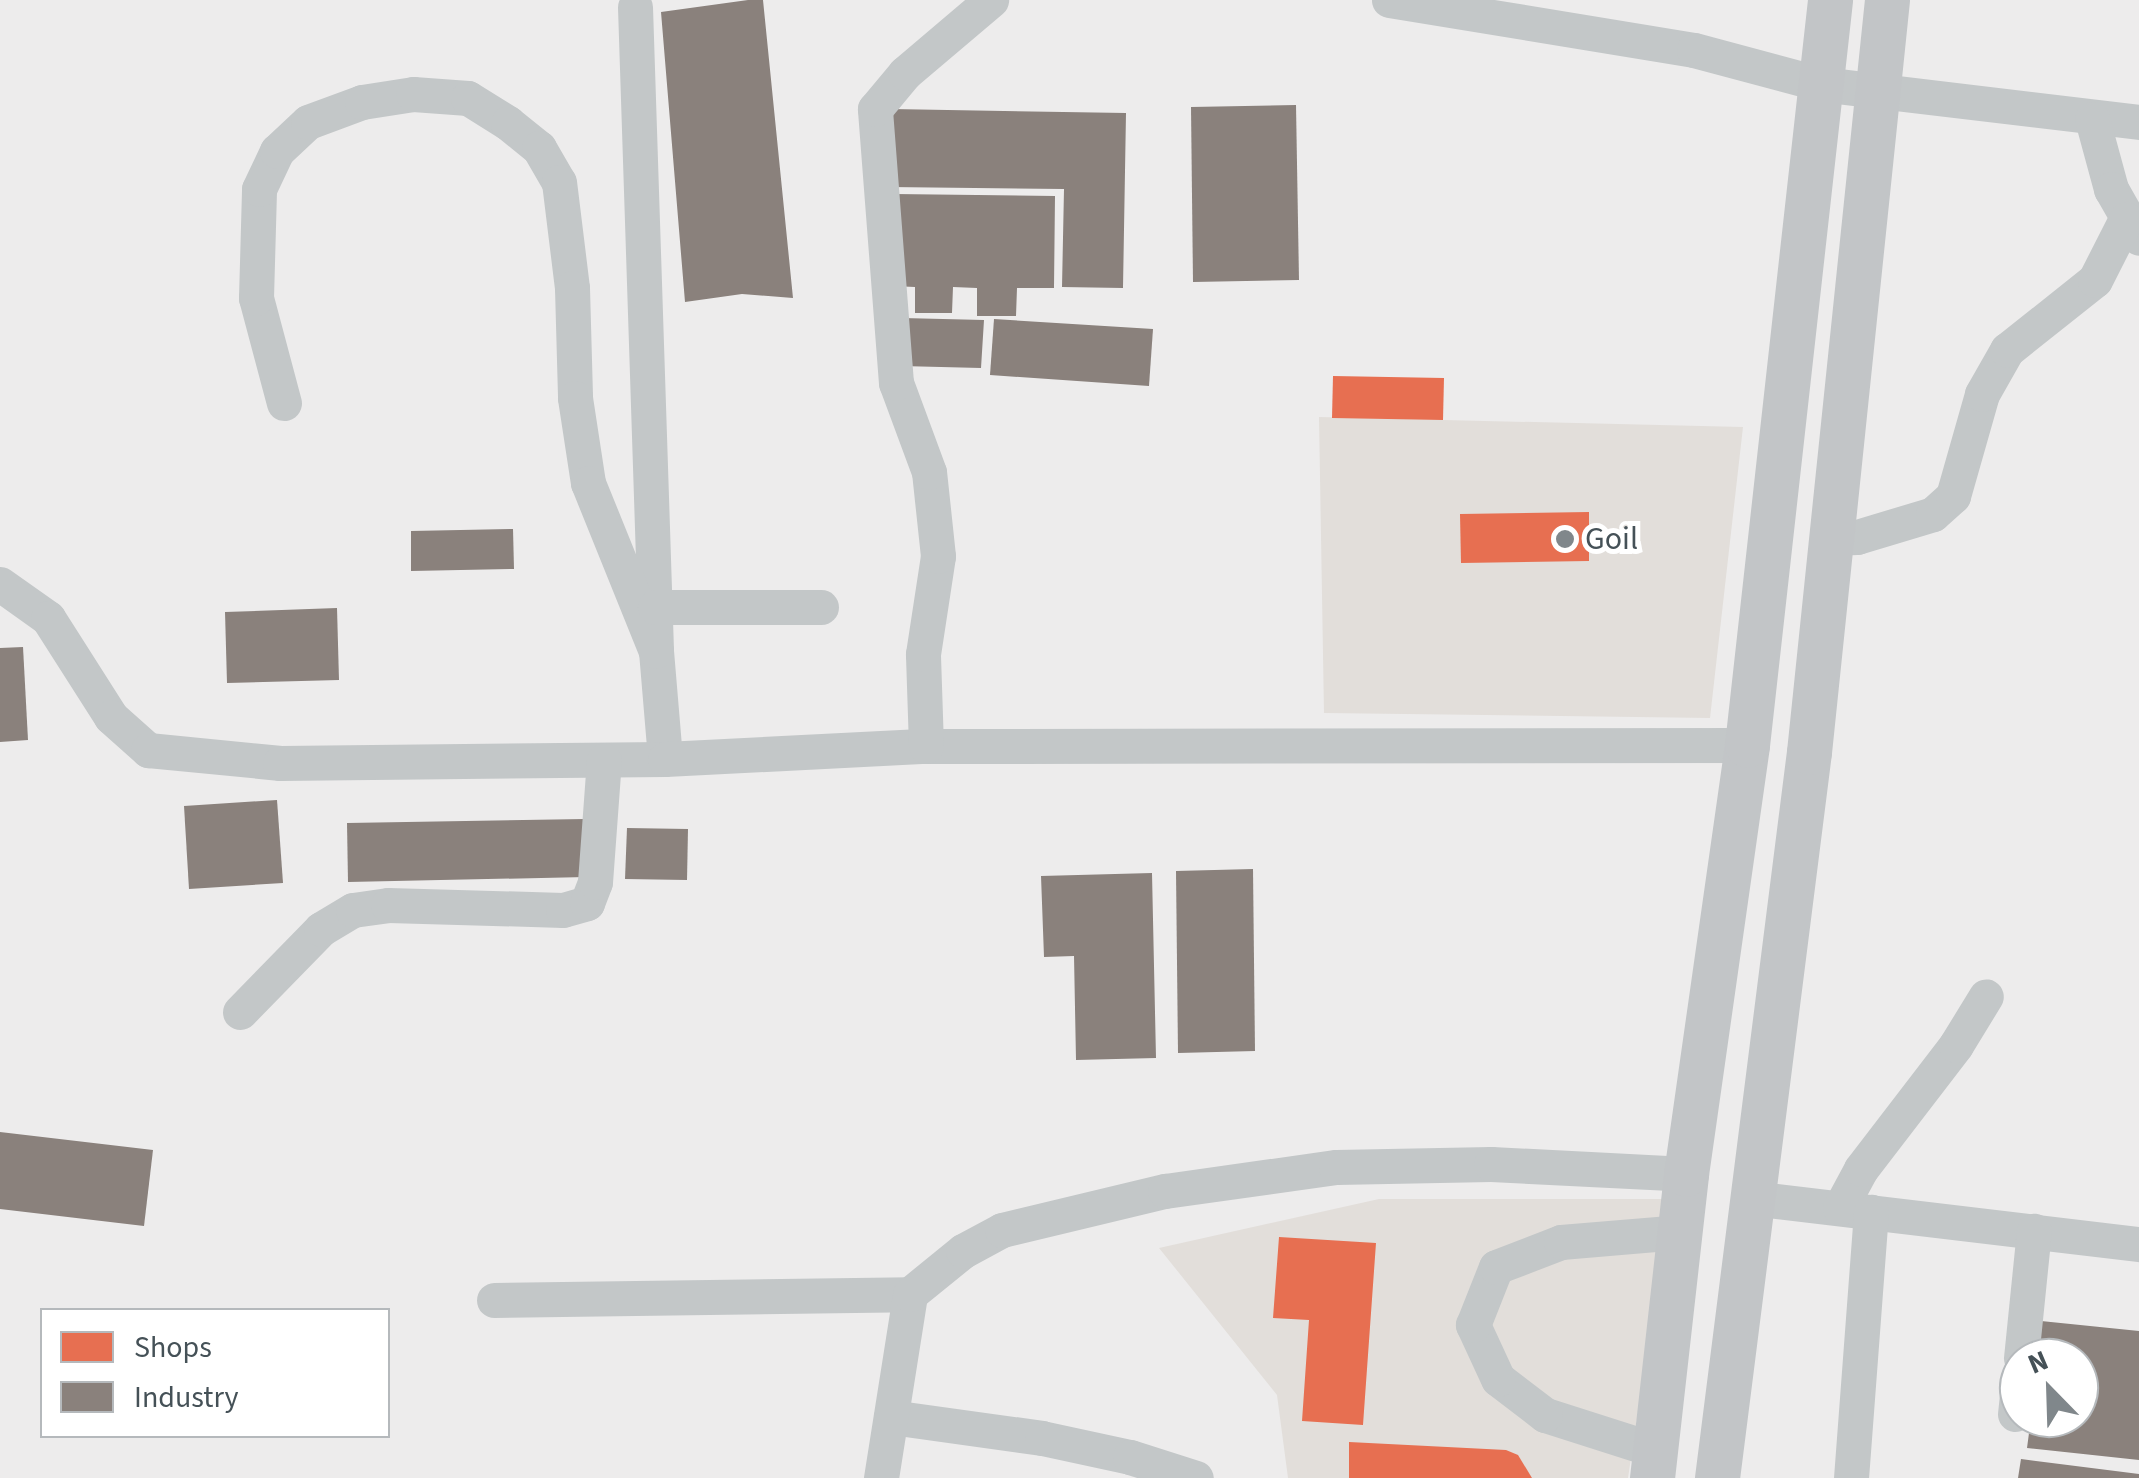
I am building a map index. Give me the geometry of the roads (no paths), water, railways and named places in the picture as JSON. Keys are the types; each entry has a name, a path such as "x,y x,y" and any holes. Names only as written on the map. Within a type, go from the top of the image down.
{"main road":[{"path":"1653,1464 1686,1174 1747,745 1830,0"},
{"path":"1717,1478 1809,752 1887,0"}],"street":[{"path":"926,746 921,691 926,616 938,556 929,472 896,383 875,109 905,73 991,0"},
{"path":"1389,0 1694,50 1821,84 2139,122"},
{"path":"635,8 656,651 665,760"},
{"path":"284,403 256,298 259,189 277,151 308,122 362,102 413,94 468,98 508,123 539,148 559,182 572,288 574,398 588,483 656,651"},
{"path":"1830,538 1857,538 1933,514 1953,496 1982,394 2006,350 2095,280 2133,228 2111,189 2092,119"},
{"path":"0,584 48,618 111,717 148,750 280,763 665,760 926,746 1747,745"},
{"path":"655,607 822,607"},
{"path":"240,1012 321,929 353,910 388,905 563,910 587,903 594,882 604,760"},
{"path":"1851,1478 1856,1210 1861,1169 1956,1045 1986,996"},
{"path":"494,1300 910,1294 963,1250 1002,1230 1165,1191 1336,1167 1491,1164 1686,1174"},
{"path":"1752,1198 2139,1244"},
{"path":"2023,1338 2034,1231"},
{"path":"1653,1464 1544,1415 1498,1379 1474,1325 1496,1267 1561,1242 1680,1232"},
{"path":"881,1478 910,1294"},
{"path":"891,1417 1042,1438 1130,1457 1196,1478"}],"place":[{"name":"Goil","path":"1565,539"}]}
